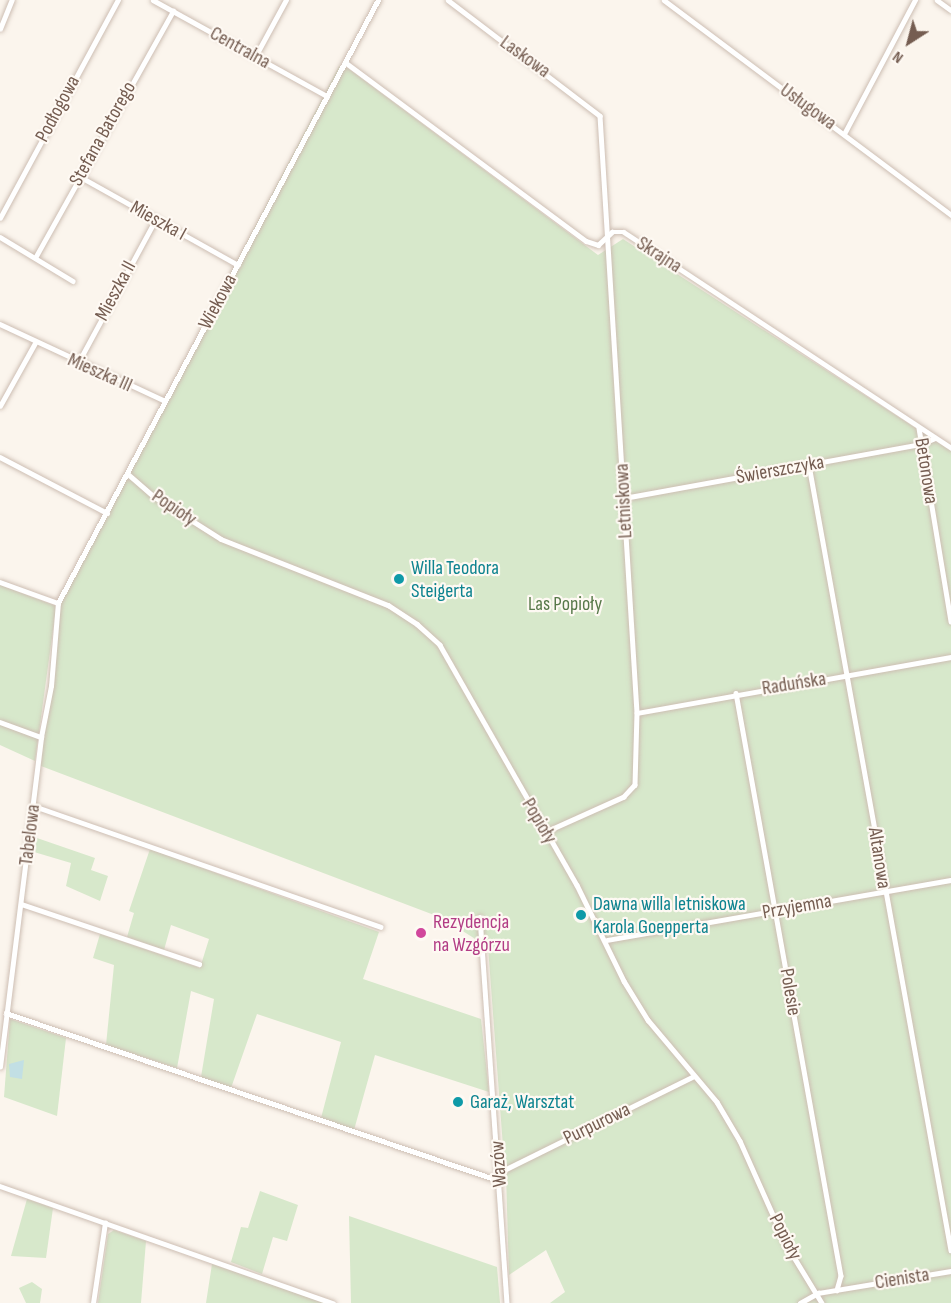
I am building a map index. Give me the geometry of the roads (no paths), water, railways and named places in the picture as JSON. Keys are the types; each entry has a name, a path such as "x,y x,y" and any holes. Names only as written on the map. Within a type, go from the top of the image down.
{"street":[{"path":"0,29 12,0"},
{"name":"Podłogowa","path":"0,218 118,0"},
{"path":"255,57 286,0"},
{"name":"Wiekowa","path":"58,603 378,0"},
{"name":"Laskowa","path":"448,0 600,116"},
{"name":"Usługowa","path":"663,0 951,215"},
{"path":"844,134 915,0"},
{"path":"937,0 951,10"},
{"name":"Centralna","path":"155,1 327,96"},
{"name":"Stefana Batorego","path":"35,258 173,11"},
{"name":"Skrajna","path":"345,62 586,241 598,244 612,232 624,232 951,448"},
{"name":"Letniskowa","path":"546,832 624,797 635,785 637,713 600,116"},
{"name":"Mieszka I","path":"79,176 238,265"},
{"name":"Mieszka II","path":"78,363 156,219"},
{"path":"0,237 73,281"},
{"name":"Mieszka III","path":"0,324 35,343 165,401"},
{"path":"0,406 35,343"},
{"name":"Betonowa","path":"919,428 951,621"},
{"name":"Świerszczyka","path":"624,498 921,444 935,438"},
{"path":"0,457 107,513"},
{"name":"Altanowa","path":"809,465 884,892 951,1250"},
{"name":"Popioły","path":"128,474 153,496 221,539 383,604 431,635 465,686 607,940 624,981 648,1020 717,1102 740,1141 786,1244 822,1303"},
{"path":"0,582 58,603"},
{"name":"Tabelowa","path":"0,1067 41,737 51,686 58,603"},
{"name":"Raduńska","path":"637,713 736,693 951,657"},
{"name":"Polesie","path":"736,693 841,1276 837,1290"},
{"path":"0,722 41,737"},
{"path":"34,806 381,927"},
{"name":"Przyjemna","path":"607,940 951,880"},
{"path":"21,904 199,964"},
{"name":"Wazów","path":"480,917 500,1172 507,1303"},
{"path":"6,1013 500,1181"},
{"name":"Purpurowa","path":"500,1172 694,1076"},
{"path":"0,1186 333,1303"},
{"path":"93,1303 105,1223"},
{"name":"Cienista","path":"818,1293 951,1271"},
{"path":"800,1303 818,1293"}],"water":[{"path":"24,1060 22,1079 10,1077 9,1064"}],"place":[{"name":"Willa Teodora Steigerta","path":"399,579"},
{"name":"Dawna willa letniskowa Karola Goepperta","path":"581,915"},
{"name":"Rezydencja na Wzgórzu","path":"421,933"},
{"name":"Garaż, Warsztat","path":"458,1102"}],"park label":[{"name":"Las Popioły","path":"565,604"}]}
